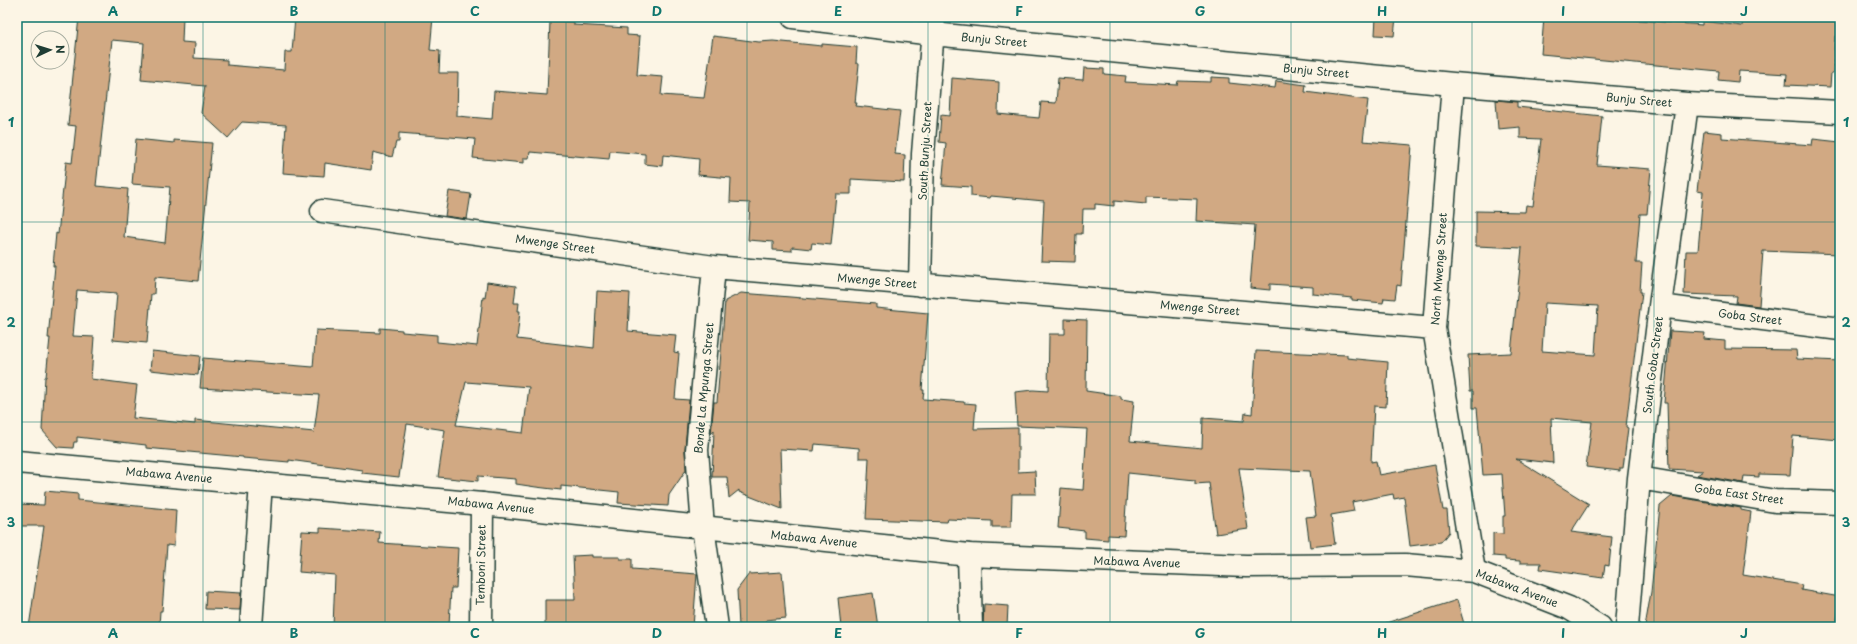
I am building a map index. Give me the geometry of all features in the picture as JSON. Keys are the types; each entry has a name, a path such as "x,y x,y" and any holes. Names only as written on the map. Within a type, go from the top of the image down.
{"street":[{"name":"Bunju Street","path":"793,17 933,26 1453,84 1688,104 1840,112"},
{"name":"South Bunju Street","path":"920,285 923,154 933,26"},
{"name":"North Mwenge Street","path":"1453,84 1434,328 1474,571"},
{"name":"South Goba Street","path":"1627,627 1639,478 1660,306 1688,104"},
{"name":"Mwenge Street","path":"322,211 714,267 1434,328"},
{"name":"Bonde La Mpunga Street","path":"714,267 697,450 704,527 717,627"},
{"name":"Goba Street","path":"1660,306 1840,329"},
{"name":"Mabawa Avenue","path":"17,462 482,504 969,555 1246,566 1405,565 1474,571 1569,608 1600,627"},
{"name":"Goba East Street","path":"1639,478 1775,501 1840,503"},
{"path":"251,627 261,483"},
{"name":"Temboni Street","path":"480,627 482,504"},
{"path":"969,555 971,627"}],"building":[{"path":"79,17 183,17 182,42 195,43 194,58 227,60 227,65 284,70 285,52 292,52 295,17 433,17 430,50 440,51 439,73 458,73 457,116 492,119 494,91 547,95 550,21 574,22 574,25 627,28 627,35 640,36 637,75 663,77 661,95 704,98 713,36 759,42 773,41 822,46 822,44 857,47 856,63 859,64 855,103 857,103 856,106 900,111 895,154 905,155 904,182 851,179 851,194 836,194 831,245 812,243 811,249 792,247 792,251 773,250 773,242 748,240 750,203 730,202 731,178 698,175 699,159 663,155 662,166 645,164 645,154 610,151 609,159 530,152 529,158 524,158 524,163 473,158 475,139 399,133 399,142 396,142 392,157 373,152 371,170 325,163 324,176 283,173 286,125 242,122 228,138 201,113 205,86 141,80 144,43 112,40 96,186 128,189 124,237 165,243 170,187 132,184 136,139 174,143 174,140 212,143 198,281 155,277 154,294 151,294 147,343 113,340 117,293 77,290 73,336 94,337 91,379 137,385 133,418 195,424 195,420 314,432 319,395 200,388 203,358 313,367 316,330 380,333 380,328 402,330 402,332 437,335 437,342 477,346 483,297 485,298 487,282 516,286 514,303 519,303 518,311 520,311 517,339 594,348 597,291 630,293 628,331 676,335 674,352 679,353 675,399 689,400 685,449 686,470 669,495 668,506 618,503 619,492 561,486 561,490 536,487 516,484 516,479 478,476 478,481 438,477 445,430 407,424 399,477 362,473 362,470 289,460 289,462 146,448 146,445 77,437 77,442 74,442 73,448 57,447 42,430 45,377 50,338 48,338 55,266 53,266 56,233 58,234 66,162 72,163 76,126 68,125","holes":["466,382 529,387 523,433 456,425"]},
{"path":"1376,17 1396,17 1394,36 1375,35"},
{"path":"1544,17 1627,17 1627,19 1702,25 1702,21 1742,26 1743,17 1840,17 1840,36 1835,36 1833,73 1831,73 1830,87 1786,85 1787,74 1739,71 1738,82 1718,80 1719,71 1541,54"},
{"path":"1084,68 1104,69 1104,74 1126,76 1125,82 1177,85 1178,81 1211,82 1211,77 1229,78 1229,83 1275,88 1276,81 1306,85 1305,92 1368,100 1363,141 1412,145 1401,286 1397,285 1395,299 1384,298 1383,303 1352,300 1352,298 1313,294 1313,287 1270,284 1270,290 1250,288 1255,225 1196,221 1197,199 1146,197 1146,204 1114,201 1114,206 1095,204 1095,209 1083,209 1082,234 1076,234 1075,262 1041,261 1044,201 991,196 990,198 971,196 971,187 942,185 946,143 939,142 941,115 950,116 952,78 999,82 998,114 1039,118 1041,102 1056,103 1058,78 1083,80"},
{"path":"1496,100 1517,102 1517,107 1602,116 1597,165 1651,169 1647,214 1640,214 1636,263 1642,263 1640,292 1642,292 1626,427 1628,428 1623,468 1620,468 1620,471 1586,467 1592,422 1551,418 1553,463 1516,459 1589,504 1571,532 1612,537 1609,566 1605,565 1603,578 1540,569 1541,563 1520,563 1520,561 1505,560 1505,557 1493,556 1493,533 1503,534 1503,516 1505,516 1502,474 1483,475 1477,408 1473,408 1473,391 1470,391 1468,355 1511,353 1522,248 1476,246 1476,211 1525,212 1526,205 1533,206 1541,139 1520,138 1520,127 1498,129","holes":["1545,303 1598,306 1595,355 1542,351"]},
{"path":"1704,131 1722,133 1722,138 1812,145 1813,139 1840,142 1840,254 1763,251 1759,306 1736,303 1737,296 1684,294 1686,251 1698,251 1703,192 1697,191"},
{"path":"449,191 471,194 467,219 445,216"},
{"path":"741,293 876,304 876,308 928,313 922,390 924,390 923,399 976,404 974,429 1018,428 1018,472 1035,471 1036,494 1012,494 1011,527 992,527 992,521 948,519 947,522 866,519 869,458 859,458 859,448 815,444 814,451 780,449 782,509 739,492 739,490 729,498 727,477 712,477 714,430 711,434 714,402 717,402 725,301"},
{"path":"1065,319 1087,320 1086,391 1121,396 1121,399 1134,401 1130,441 1202,448 1203,418 1244,421 1245,413 1252,414 1256,351 1347,355 1347,358 1388,362 1386,407 1374,406 1371,462 1376,461 1379,475 1435,465 1443,510 1447,510 1449,532 1441,542 1410,546 1404,497 1394,499 1393,494 1352,502 1354,511 1331,515 1335,544 1310,547 1306,517 1316,516 1310,471 1239,468 1248,529 1216,534 1209,483 1195,484 1195,480 1128,473 1124,536 1108,535 1108,540 1085,538 1085,531 1058,528 1061,488 1083,490 1087,429 1017,426 1015,392 1033,390 1048,391 1049,334 1065,334"},
{"path":"1670,331 1705,333 1704,339 1725,341 1725,349 1796,350 1797,359 1840,361 1840,440 1793,436 1790,475 1759,474 1759,477 1744,476 1743,483 1697,475 1703,471 1669,469 1667,403 1664,403"},
{"path":"152,351 200,356 198,375 150,370"},
{"path":"45,491 78,494 78,500 176,510 174,546 167,545 162,611 160,611 159,627 29,627 44,526 17,526 17,504 44,505"},
{"path":"1672,496 1741,508 1741,510 1751,512 1743,575 1802,585 1801,590 1840,597 1836,627 1645,627 1651,592 1660,506"},
{"path":"320,528 380,532 379,543 458,548 456,588 451,588 449,625 431,624 430,627 333,627 335,575 299,572 302,531 320,532"},
{"path":"592,555 592,557 620,557 620,559 632,559 632,569 697,574 693,627 545,627 545,600 575,600 573,556"},
{"path":"782,572 786,618 766,620 766,623 739,626 737,590 749,574"},
{"path":"206,591 241,593 240,610 205,609"},
{"path":"873,593 878,627 841,627 838,598"},
{"path":"1457,600 1465,627 1386,627 1386,623"},
{"path":"984,604 1008,606 1007,627 983,627"}]}
